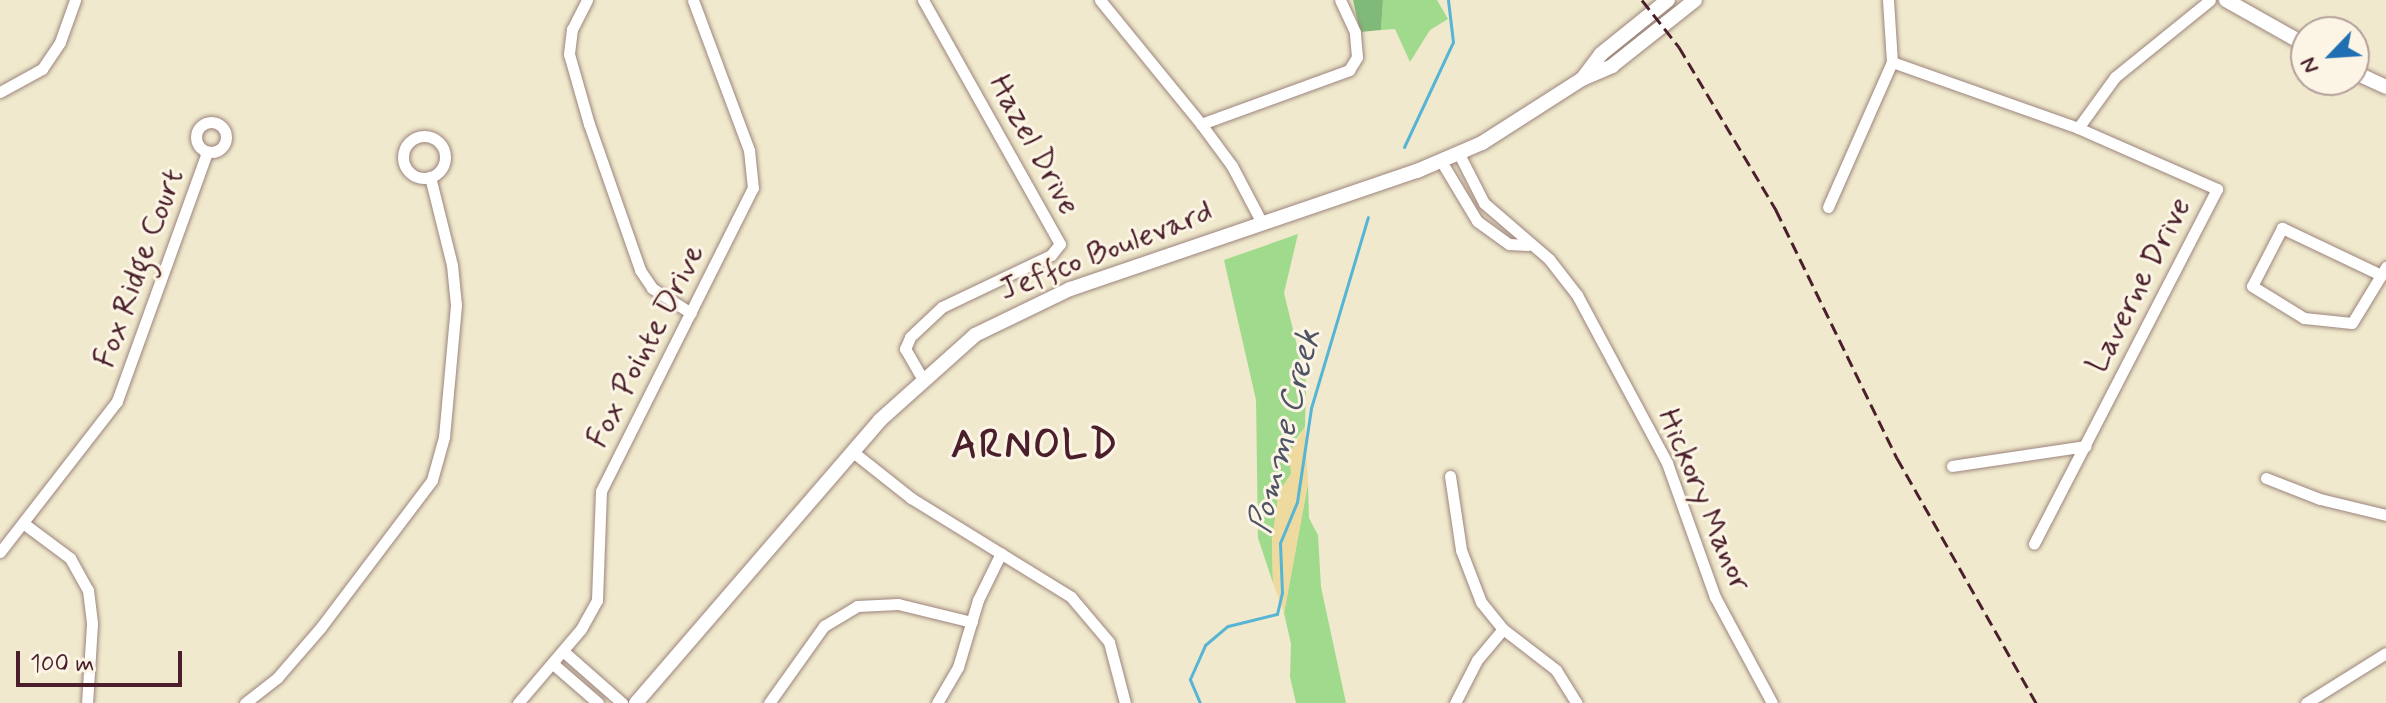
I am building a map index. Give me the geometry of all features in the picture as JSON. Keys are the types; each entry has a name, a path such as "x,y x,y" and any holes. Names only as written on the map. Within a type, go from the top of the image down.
{"main road":[{"name":"Jeffco Boulevard","path":"1582,79 1601,54 1668,0"},
{"name":"Jeffco Boulevard","path":"636,703 853,452 922,378 975,335 1040,300 1459,154 1533,115 1582,79 1612,66 1695,0"},
{"path":"2226,0 2290,36"}],"street":[{"path":"0,92 42,69 60,42 75,0"},
{"path":"587,0 572,29 569,54 589,124 640,270 668,301 691,313"},
{"name":"Fox Pointe Drive","path":"518,703 563,651 597,600 601,491 753,188 749,150 693,0"},
{"name":"Hazel Drive","path":"922,378 905,349 910,337 942,307 1051,255 1060,244 923,0"},
{"path":"1100,0 1232,166 1262,223"},
{"path":"1201,124 1349,70 1357,57 1355,32 1340,0"},
{"path":"1828,207 1892,62 1888,0"},
{"path":"2078,128 2115,77 2210,0"},
{"name":"Laverne Drive","path":"1892,62 2078,128 2217,189 2034,544"},
{"name":"Fox Ridge Court","path":"0,552 117,401 207,152"},
{"name":"Hickory Manor","path":"1459,154 1484,203 1559,270 1577,295 1667,463 1715,597 1772,703"},
{"name":"Hickory Manor","path":"1441,161 1477,221 1509,244 1528,245"},
{"path":"245,703 277,678 321,627 432,480 444,437 456,305 452,265 430,177"},
{"path":"2282,228 2384,271 2352,323 2304,318 2252,286 2282,228"},
{"path":"1952,466 2086,446"},
{"path":"853,452 911,498 1064,591 1095,621 1114,653 1125,703"},
{"path":"1450,476 1466,571 1481,602 1503,629 1556,670 1577,703"},
{"path":"2266,478 2320,499 2386,515"},
{"path":"23,523 70,558 88,590 92,624 87,703"},
{"path":"937,703 958,667 985,581 1001,553"},
{"path":"769,703 824,626 853,607 883,602 972,622"},
{"path":"1455,703 1477,660 1503,629"},
{"path":"563,651 622,703"},
{"path":"2306,703 2386,653"},
{"path":"552,663 598,703"}],"green space":[{"path":"1353,0 1383,0 1381,30 1360,32"},
{"path":"1383,0 1437,0 1448,19 1430,30 1410,62 1395,29 1381,30"},
{"path":"1298,234 1284,293 1306,382 1305,427 1293,443 1291,474 1279,492 1272,540 1273,583 1258,538 1256,400 1224,260"},
{"path":"1308,483 1309,518 1318,535 1321,587 1346,703 1296,703 1290,677 1291,644 1284,613"}],"sand":[{"path":"1305,427 1308,483 1284,613 1273,583 1272,540 1279,492 1291,474 1289,454"}],"waterway":[{"name":"Pomme Creek","path":"1404,147 1453,42 1448,0"},
{"name":"Pomme Creek","path":"1200,703 1190,679 1205,645 1228,626 1277,614 1282,593 1280,543 1297,502 1311,408 1368,217"}],"railway":[{"path":"1642,0 1679,47 1776,210 1897,458 2036,703"}],"district":[{"name":"ARNOLD","path":"1035,446"}]}
